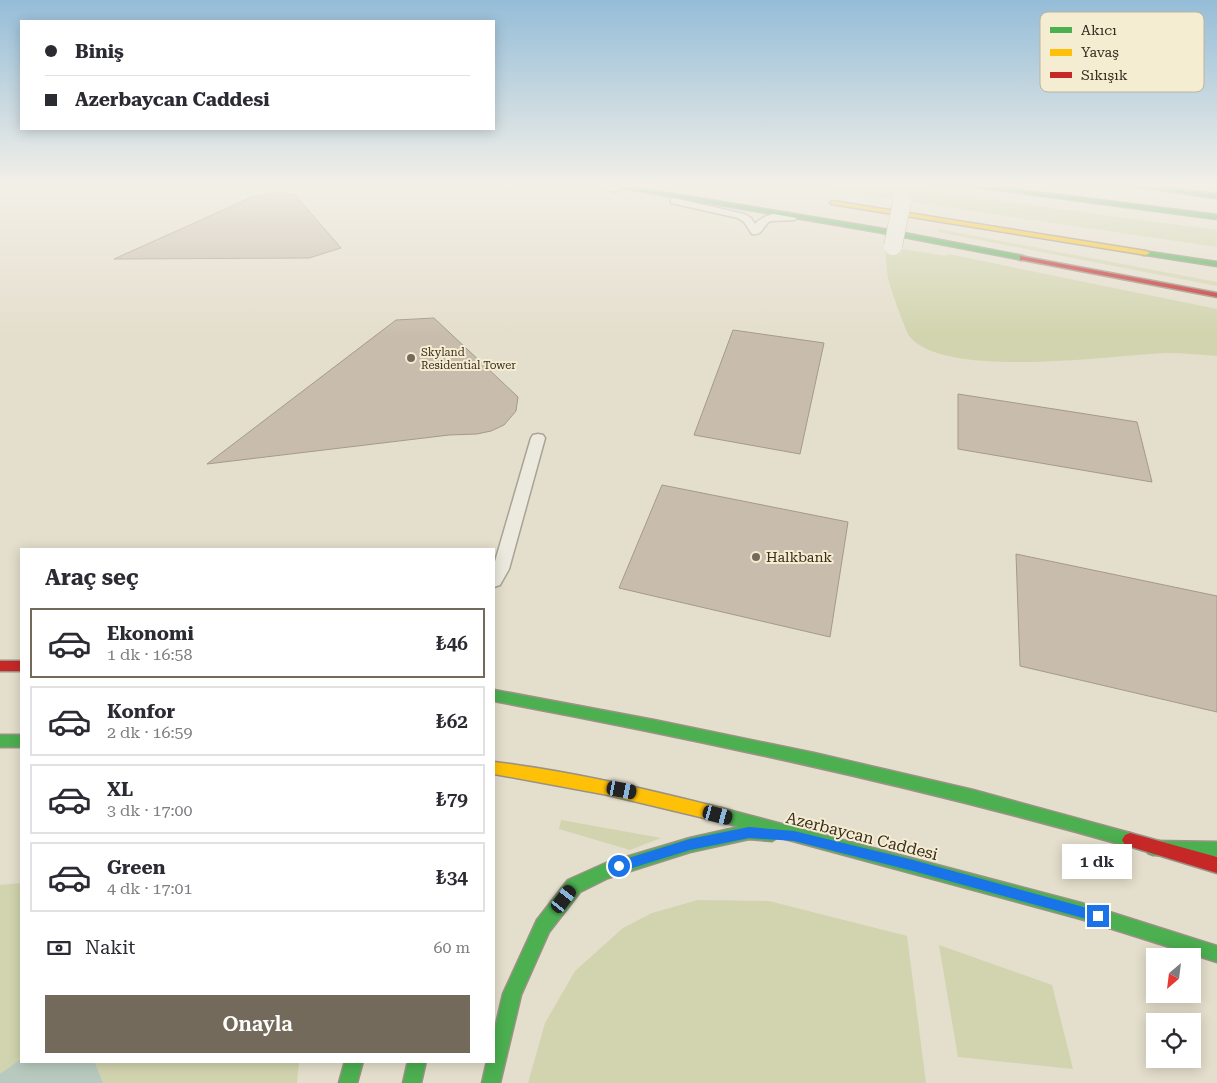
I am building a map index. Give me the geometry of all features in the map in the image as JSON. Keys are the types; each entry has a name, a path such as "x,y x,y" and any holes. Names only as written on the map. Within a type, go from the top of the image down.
{"main road":[{"path":"901,235 1217,295"},
{"path":"1026,235 1217,264"},
{"path":"1066,241 1217,270"},
{"path":"0,666 20,666"},
{"path":"495,695 541,702 718,737 800,756 1050,817 1217,865"},
{"path":"0,741 20,741"},
{"name":"Azerbaycan Caddesi","path":"495,768 544,775 642,794 1081,911 1217,954"},
{"path":"491,1083 512,994 543,926 574,886 606,870 690,845 749,832 794,836"},
{"path":"1153,848 1217,850"},
{"path":"348,1083 353,1063"},
{"path":"412,1083 417,1063"}],"street":[{"path":"894,246 896,235"}],"lane":[{"path":"495,579 501,568 538,438"}],"green space":[{"path":"951,235 967,235 1217,282 1217,286"},
{"path":"1132,235 1217,235 1217,247"},
{"path":"885,242 890,247 947,256 948,254 1217,309 1217,356 1167,353 1032,362 958,358 929,350 910,337 905,327 889,281"},
{"path":"561,820 661,838 630,850 559,829"},
{"path":"20,883 20,1063 299,1063 297,1083 0,1083 0,885"},
{"path":"698,900 769,901 907,936 926,1083 528,1083 545,1023 575,971 623,928 652,913"},
{"path":"939,945 1052,985 1073,1069 958,1057"}],"shaded area":[{"path":"20,1060 20,1063 95,1063 103,1083 0,1083 0,1074"}],"building":[{"path":"168,235 329,235 341,248 309,258 114,259"},
{"name":"Skyland Residential Tower","path":"434,318 518,397 516,411 504,425 491,431 477,434 449,435 207,464 396,320"},
{"path":"733,330 824,343 800,454 694,435"},
{"path":"958,394 1137,422 1152,482 958,449"},
{"path":"662,485 848,522 830,637 619,588"},
{"path":"1016,554 1217,596 1217,712 1020,666"}],"traffic: fast":[{"path":"902,235 1023,258"},
{"path":"1146,253 1217,264"},
{"path":"495,695 814,759 973,797 1130,840"},
{"path":"0,741 20,741"},
{"path":"721,815 1081,911 1217,954"},
{"path":"491,1083 512,994 543,926 574,886 606,871 690,845 749,832 772,834"},
{"path":"1153,848 1217,849"},
{"path":"348,1083 353,1063"},
{"path":"412,1083 417,1063"}],"traffic: slow":[{"path":"1030,235 1146,253"},
{"path":"495,768 608,788 721,815"}],"traffic: jam":[{"path":"1023,258 1217,295"},
{"path":"0,666 20,666"},
{"path":"1130,840 1217,865"}],"place":[{"name":"Skyland Residential Tower","path":"411,358"},
{"name":"Halkbank","path":"756,557"}],"route":[{"path":"619,866 690,845 749,832 794,836 1098,916"}]}
